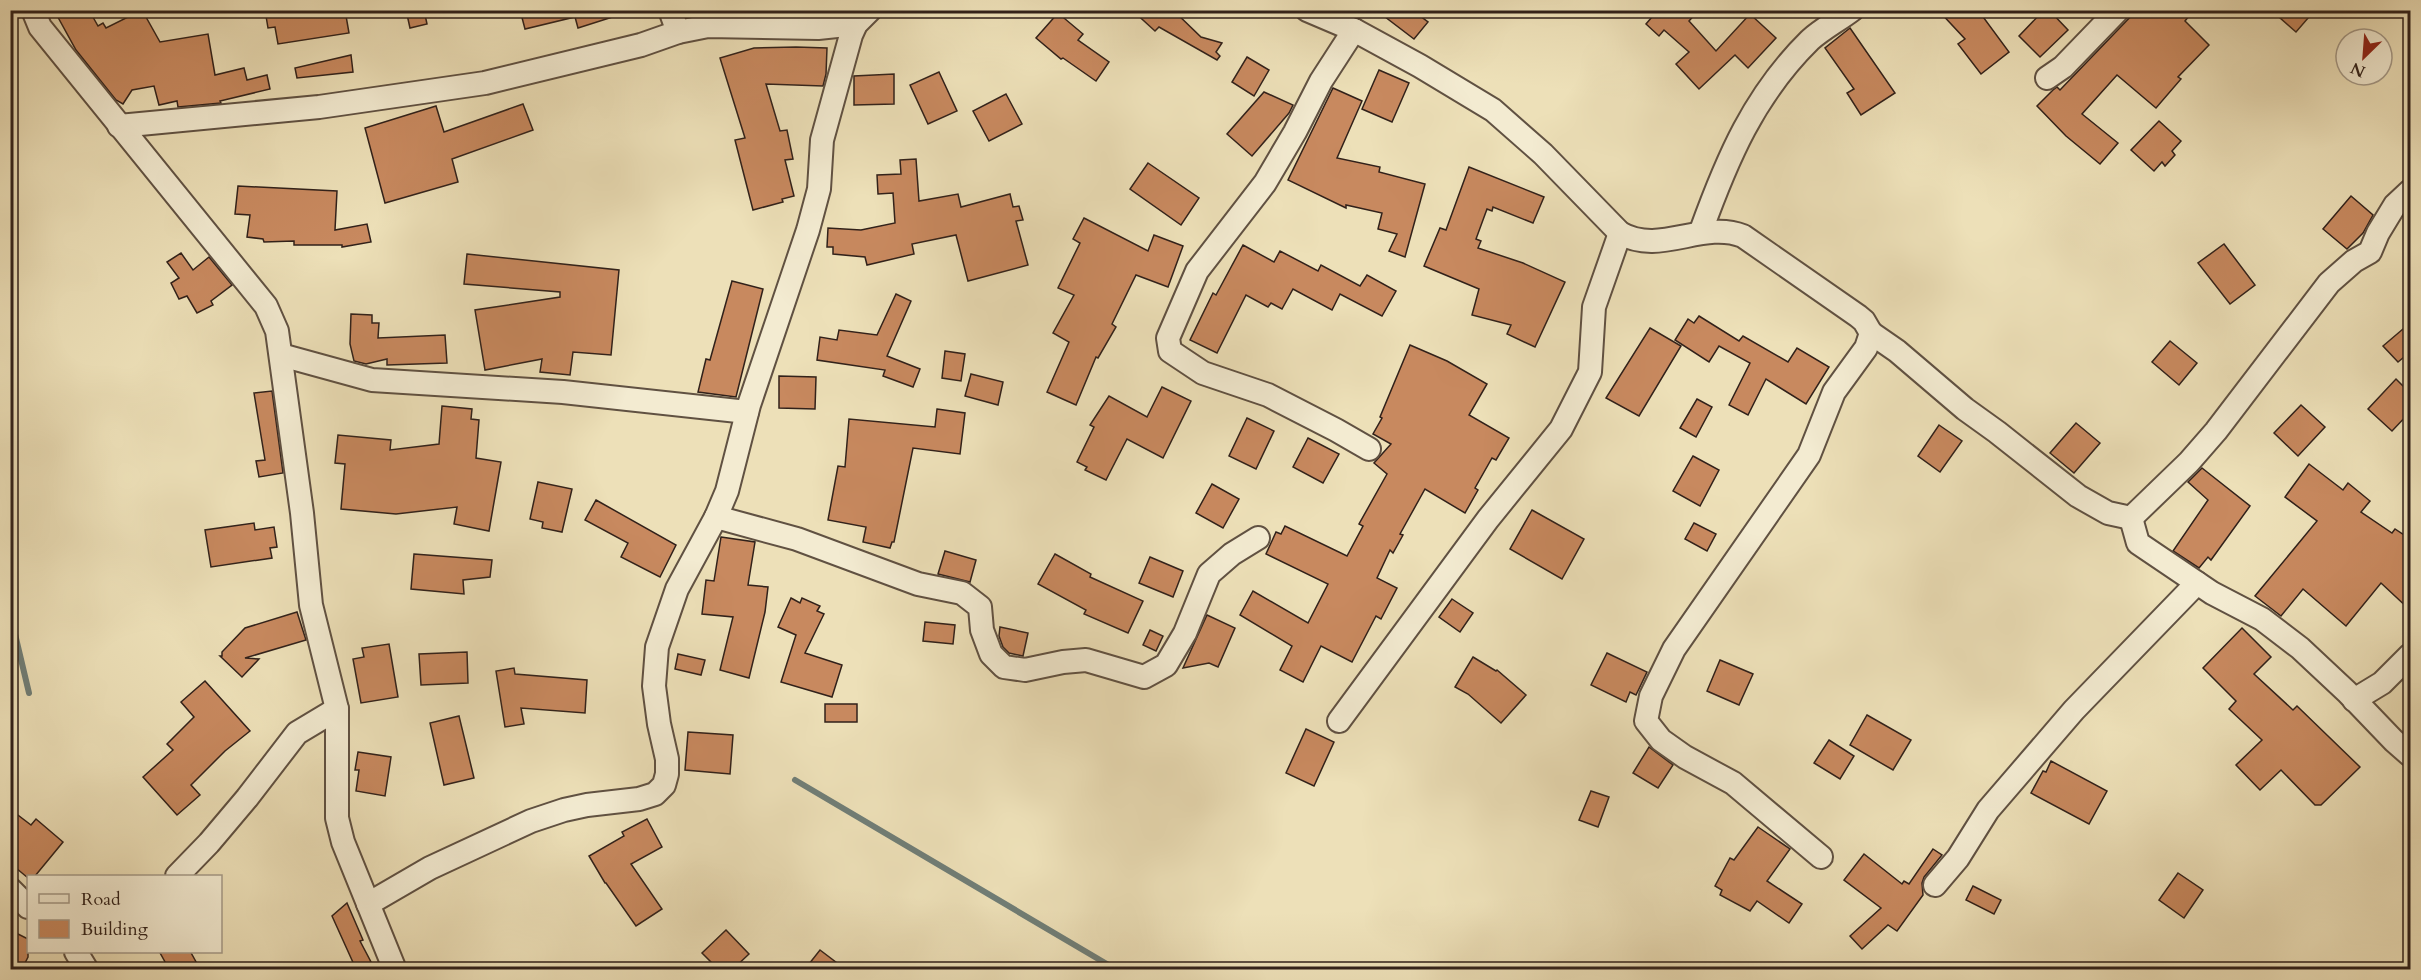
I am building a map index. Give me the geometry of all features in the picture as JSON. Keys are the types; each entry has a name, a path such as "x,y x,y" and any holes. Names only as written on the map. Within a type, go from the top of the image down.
{"street":[{"path":"33,10 40,27 266,306 277,331 285,403 302,513 311,605 337,709 337,818 343,842 395,969"},
{"path":"670,10 678,32"},
{"path":"1307,10 1354,30 1493,110 1543,154 1620,232 1632,239 1645,242 1658,241 1701,231 1731,231 1743,236 1858,316 1871,333 1897,351 1965,409 2078,496 2108,513 2131,518"},
{"path":"1701,231 1722,173 1741,131 1773,81 1812,38 1852,10"},
{"path":"2047,78 2063,67 2118,10"},
{"path":"119,126 319,107 485,83 641,45 678,32 708,26 863,17 822,140 819,189 808,230 747,412 727,491 716,517 677,589 657,647 654,686 667,759 668,774 664,785 655,794 639,799 587,805 531,821 430,868 368,904"},
{"path":"1354,30 1321,81 1265,183 1197,271 1168,338 1170,351 1203,373 1268,395 1369,449"},
{"path":"2131,518 2189,462 2216,431 2329,283 2354,261 2370,252 2395,204 2410,191"},
{"path":"1339,721 1488,519 1561,429 1590,372 1593,307 1620,232"},
{"path":"1821,857 1733,783 1661,740 1646,721 1651,696 1674,649 1809,455 1834,392 1866,348 1871,333"},
{"path":"281,356 372,380 563,392 747,412"},
{"path":"716,517 797,539 918,584 962,593 980,607 982,630 991,654 1004,667 1025,670 1086,660 1144,677 1166,665 1185,633 1209,574 1232,554 1258,538"},
{"path":"2131,518 2138,543 2197,583 2262,619 2300,648 2410,754"},
{"path":"1935,885 1958,858 1988,810 2074,710 2197,583"},
{"path":"2354,699 2382,683 2410,655"},
{"path":"178,875 248,798 297,733 337,709"},
{"path":"10,889 27,906"},
{"path":"77,953 87,969"}],"building":[{"path":"54,10 89,10 98,26 103,23 106,28 142,10 160,42 208,34 215,75 244,68 247,80 267,75 270,89 220,101 221,103 178,107 177,101 159,105 154,86 132,90 123,104 116,100 76,50"},
{"path":"265,10 345,10 349,33 278,44 275,27 268,28"},
{"path":"406,10 424,10 427,24 410,28"},
{"path":"520,10 621,10 622,14 578,28 575,17 525,29"},
{"path":"1132,10 1173,10 1201,37 1222,43 1216,52 1220,56 1217,60 1159,27 1155,31"},
{"path":"1376,10 1412,10 1428,22 1414,39"},
{"path":"1658,10 1699,10 1689,21 1716,51 1750,14 1776,38 1748,68 1735,55 1699,89 1676,64 1689,52 1664,30 1659,36 1646,24"},
{"path":"1938,10 1978,10 2009,52 1981,74 1958,44 1965,39"},
{"path":"2044,10 2049,10 2068,30 2040,57 2019,36"},
{"path":"2137,10 2194,10 2185,21 2209,45 2178,77 2181,79 2156,108 2117,75 2082,114 2118,143 2100,164 2066,136 2037,106 2057,87 2060,90"},
{"path":"2271,10 2315,10 2296,32"},
{"path":"1058,13 1083,34 1078,40 1109,62 1096,81 1063,58 1061,59 1036,38"},
{"path":"1850,28 1895,93 1861,115 1847,93 1854,89 1825,48"},
{"path":"754,48 827,48 823,86 766,84 780,131 787,130 793,159 785,160 794,196 782,199 783,202 753,210 735,140 745,138 720,58"},
{"path":"351,55 353,72 297,78 295,68"},
{"path":"1247,57 1269,70 1254,96 1232,82"},
{"path":"1379,70 1409,83 1392,122 1362,109"},
{"path":"939,72 957,111 928,124 910,85"},
{"path":"894,74 894,104 854,105 854,76"},
{"path":"1333,88 1362,101 1337,158 1380,167 1379,172 1425,184 1405,257 1389,251 1397,234 1378,229 1382,213 1346,205 1346,208 1288,180"},
{"path":"1264,92 1293,105 1289,113 1252,156 1227,134"},
{"path":"1006,94 1022,124 989,141 973,111"},
{"path":"523,104 533,130 452,159 458,182 385,203 365,128 436,106 444,132"},
{"path":"2159,121 2181,141 2172,151 2175,155 2165,166 2162,162 2154,171 2131,150"},
{"path":"916,159 919,201 958,194 961,207 1010,194 1013,207 1019,206 1023,220 1016,221 1028,265 968,281 956,235 912,244 914,254 867,265 865,257 833,254 833,247 827,247 828,228 861,230 895,223 893,193 878,194 877,175 901,174 900,160"},
{"path":"1148,163 1199,198 1181,225 1130,189"},
{"path":"1469,167 1544,197 1533,223 1493,207 1492,211 1487,209 1476,239 1481,241 1478,248 1523,263 1565,282 1535,347 1507,334 1511,325 1472,315 1479,289 1424,266 1440,228 1446,230"},
{"path":"238,186 337,191 335,230 367,224 371,242 342,247 342,245 294,245 294,241 264,242 263,239 247,237 250,215 235,214"},
{"path":"2351,196 2373,215 2363,233 2347,249 2323,229"},
{"path":"1084,218 1148,251 1154,235 1183,246 1168,287 1136,275 1112,324 1116,327 1098,358 1096,357 1076,405 1047,392 1069,342 1053,333 1074,295 1058,288 1080,243 1073,239"},
{"path":"2224,244 2255,285 2230,304 2198,263"},
{"path":"1243,245 1274,262 1280,251 1318,271 1321,265 1360,286 1367,275 1396,291 1382,316 1340,294 1332,310 1293,289 1282,309 1271,303 1268,307 1246,295 1217,353 1190,340 1213,293 1216,295"},
{"path":"181,253 193,270 209,257 232,285 211,301 213,305 197,313 187,296 179,299 171,283 179,278 167,262"},
{"path":"467,254 619,270 611,355 573,352 570,375 540,372 542,359 485,370 475,310 560,297 560,292 464,284"},
{"path":"732,281 763,289 736,397 698,392 706,359 710,360"},
{"path":"896,294 911,301 887,356 920,369 913,387 883,376 885,370 817,360 820,337 837,340 839,330 877,335"},
{"path":"351,314 372,315 372,323 379,323 378,338 445,335 447,363 387,365 387,359 366,364 354,361 350,344"},
{"path":"1699,316 1739,341 1743,336 1788,362 1797,348 1829,367 1806,404 1766,379 1748,415 1729,405 1750,363 1719,346 1709,362 1675,340 1688,319 1694,323"},
{"path":"2410,323 2410,352 2398,362 2383,346"},
{"path":"1650,328 1681,346 1639,416 1606,398"},
{"path":"2170,341 2197,363 2179,385 2152,362"},
{"path":"1410,345 1447,361 1487,384 1469,415 1509,438 1496,460 1492,458 1475,488 1478,490 1465,513 1425,489 1400,534 1403,535 1393,553 1390,550 1377,578 1397,588 1381,619 1376,616 1352,662 1321,646 1303,682 1280,670 1292,646 1240,615 1253,591 1308,623 1328,584 1266,554 1276,532 1281,534 1285,526 1347,556 1363,526 1359,524 1387,474 1374,463 1391,444 1373,434 1382,418 1380,417"},
{"path":"945,351 965,354 961,381 942,378"},
{"path":"971,374 1003,382 998,405 965,396"},
{"path":"779,376 816,377 815,409 779,408"},
{"path":"2396,379 2410,393 2410,412 2392,431 2368,409"},
{"path":"1162,387 1191,401 1163,458 1127,439 1106,480 1085,470 1087,467 1077,462 1094,427 1090,425 1109,396 1147,417"},
{"path":"272,391 283,473 259,477 256,461 265,460 254,393"},
{"path":"1697,399 1712,407 1696,437 1680,428"},
{"path":"2301,405 2325,427 2298,456 2274,433"},
{"path":"442,406 472,409 471,419 479,420 476,458 501,462 489,531 454,524 457,507 396,514 341,509 345,464 335,463 338,435 391,440 390,450 439,444"},
{"path":"937,409 965,413 960,454 913,448 894,542 890,548 863,542 866,527 828,520 838,466 845,467 849,419 935,427"},
{"path":"1247,418 1274,431 1256,469 1229,456"},
{"path":"2076,423 2100,443 2074,473 2050,453"},
{"path":"1939,425 1962,441 1940,472 1918,456"},
{"path":"1308,438 1339,454 1323,483 1293,467"},
{"path":"1693,456 1719,470 1700,506 1673,491"},
{"path":"2309,464 2343,490 2348,483 2370,501 2361,512 2392,533 2395,529 2410,539 2410,610 2381,583 2346,626 2303,589 2281,616 2255,596 2317,521 2285,497"},
{"path":"2202,468 2250,506 2211,560 2208,557 2199,568 2173,551 2208,500 2188,482"},
{"path":"538,482 572,489 562,532 542,528 543,522 530,519"},
{"path":"1212,484 1239,499 1223,528 1196,513"},
{"path":"596,500 676,545 660,577 621,557 628,543 585,520"},
{"path":"1532,510 1584,539 1562,579 1510,549"},
{"path":"254,523 255,530 274,527 277,547 270,548 272,558 211,567 205,530"},
{"path":"1694,523 1716,534 1707,551 1685,539"},
{"path":"721,537 755,542 748,585 768,587 765,612 749,678 720,670 733,617 702,614 706,580 714,581"},
{"path":"945,551 976,560 970,582 938,574"},
{"path":"414,554 492,560 490,577 463,580 464,594 411,589"},
{"path":"1055,554 1091,574 1090,577 1143,601 1128,633 1084,614 1086,610 1038,584"},
{"path":"1150,557 1183,571 1173,597 1139,583"},
{"path":"791,598 800,603 802,598 820,606 817,611 824,614 805,653 842,665 832,697 781,682 796,635 778,627"},
{"path":"1452,599 1473,613 1460,632 1439,617"},
{"path":"297,612 306,640 245,658 259,659 242,677 220,656 245,628"},
{"path":"1207,615 1235,628 1218,667 1209,663 1183,668"},
{"path":"925,622 955,625 953,644 923,641"},
{"path":"1000,627 1028,633 1023,656 1009,653 1003,647 999,636"},
{"path":"2242,628 2271,657 2254,674 2293,710 2297,706 2360,767 2321,805 2315,805 2281,770 2260,790 2236,765 2262,740 2229,709 2236,701 2203,668"},
{"path":"1150,630 1163,636 1156,651 1143,645"},
{"path":"389,644 398,697 361,703 353,659 364,657 362,648"},
{"path":"467,652 468,683 421,685 419,654"},
{"path":"1607,653 1647,672 1636,695 1630,692 1626,702 1591,685"},
{"path":"678,654 705,660 701,675 675,669"},
{"path":"1473,657 1497,670 1526,695 1501,723 1468,694 1455,687"},
{"path":"1720,660 1753,674 1739,705 1707,691"},
{"path":"514,668 515,674 587,680 585,713 521,708 524,724 505,727 496,671"},
{"path":"205,681 250,731 225,751 191,785 200,795 177,815 143,777 173,750 167,744 194,717 181,702"},
{"path":"825,704 857,704 857,722 825,722"},
{"path":"1867,715 1911,740 1893,770 1850,745"},
{"path":"459,716 474,778 444,785 430,723"},
{"path":"1306,729 1334,742 1314,786 1286,773"},
{"path":"688,732 733,735 730,774 685,770"},
{"path":"1829,740 1854,756 1840,779 1814,763"},
{"path":"1649,747 1673,765 1658,788 1633,773"},
{"path":"358,752 391,757 385,796 356,791 359,770 355,770"},
{"path":"2051,761 2107,791 2089,824 2031,793"},
{"path":"1591,791 1609,797 1598,827 1579,820"},
{"path":"10,809 31,825 36,819 63,842 36,875 27,875 27,877 10,863"},
{"path":"647,819 662,847 631,864 662,909 636,926 589,856 624,836 622,832"},
{"path":"1758,827 1790,849 1767,881 1802,904 1789,923 1757,901 1750,911 1720,895 1722,890 1715,886 1730,858 1734,860"},
{"path":"1933,849 1942,855 1924,877 1923,895 1897,931 1888,925 1862,949 1850,936 1881,908 1844,880 1864,854 1902,884 1904,881 1909,884"},
{"path":"2178,873 2203,890 2184,918 2159,900"},
{"path":"1973,886 2001,900 1994,914 1966,900"},
{"path":"347,903 363,940 360,941 371,962 356,969 332,916"},
{"path":"10,930 27,938 28,957 22,969 10,969"},
{"path":"726,930 749,954 733,969 718,969 702,953"},
{"path":"820,950 845,969 805,969"},
{"path":"160,953 191,953 200,969 169,969"}],"waterway":[{"path":"10,613 29,693"},
{"path":"795,780 1117,970"}]}
